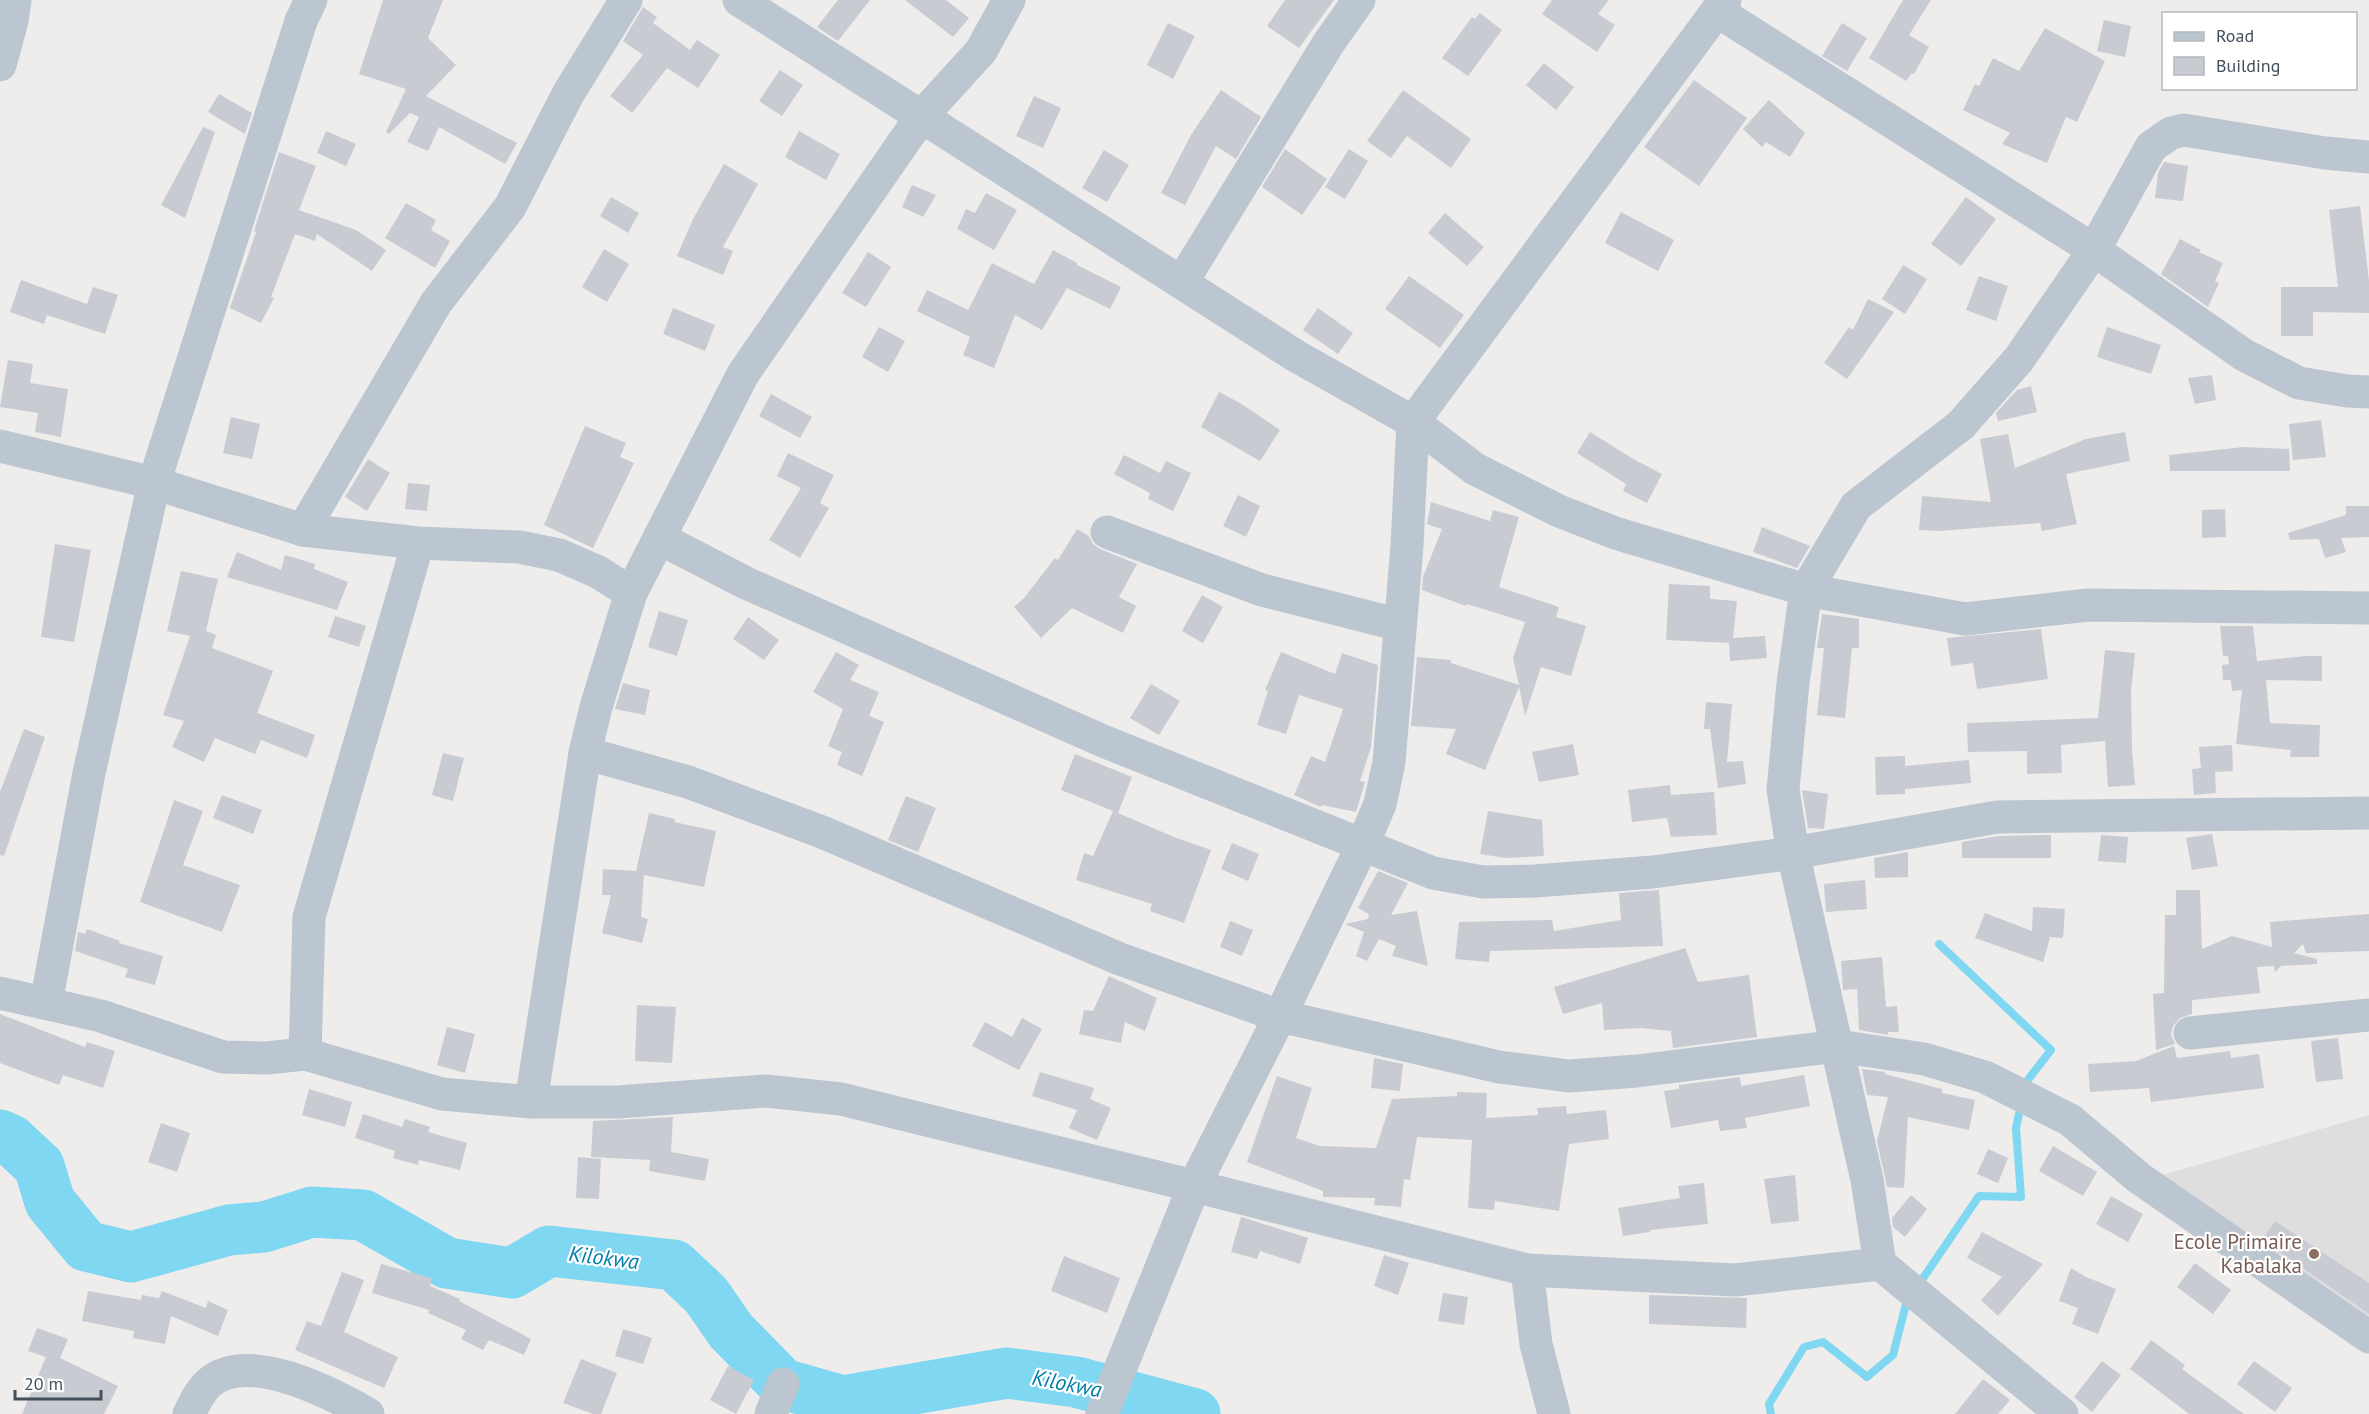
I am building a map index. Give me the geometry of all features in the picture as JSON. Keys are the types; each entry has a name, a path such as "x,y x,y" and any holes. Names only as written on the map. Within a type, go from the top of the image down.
{"street":[{"path":"0,64 12,21 15,0"},
{"path":"46,1003 89,773 154,483 298,32 311,0"},
{"path":"303,530 436,303 510,207 568,94 626,0"},
{"path":"739,0 1296,356 1413,422 1475,469 1559,512 1615,533 1806,590 1965,619 2088,605 2369,608"},
{"path":"531,1102 585,753 596,707 631,593 743,374 921,117 981,51 1009,0"},
{"path":"1182,282 1328,44 1359,0"},
{"path":"1108,1398 1194,1185 1280,1016 1380,804 1389,762 1407,546 1413,422 1721,6 2094,250 2253,360 2299,383 2347,391 2369,392"},
{"path":"2062,1414 1880,1263 1867,1180 1793,853 1783,790 1793,682 1806,590 1856,506 1961,425 2019,359 2094,250 2151,147 2171,133 2184,130 2325,153 2369,156"},
{"path":"0,446 154,483 303,530 418,543 519,547 560,555 598,572 631,593"},
{"path":"1107,532 1262,590 1400,625"},
{"path":"659,538 746,583 1103,741 1433,873 1483,882 1535,881 1653,872 1793,853 1997,817 2369,813"},
{"path":"305,1054 309,917 418,543"},
{"path":"585,753 688,782 822,832 1120,959 1280,1016 1499,1067 1569,1077 1637,1071 1838,1046 1924,1059 1985,1077 2070,1120 2139,1178 2369,1337"},
{"path":"0,993 101,1016 223,1057 266,1058 305,1054 442,1094 531,1102 618,1102 766,1091 841,1099 1194,1185 1527,1270 1735,1280 1880,1263"},
{"path":"2190,1033 2369,1015"},
{"path":"1527,1270 1536,1344 1554,1414"},
{"path":"189,1414 208,1383 224,1374 241,1370 269,1372 335,1395 368,1414"},
{"path":"771,1414 783,1384"}],"shaded area":[{"name":"Ecole Primaire Kabalaka","path":"2369,1115 2369,1328 2149,1179"}],"building":[{"path":"383,0 443,0 428,38 456,65 426,96 517,143 505,164 439,127 428,151 407,142 419,117 410,113 389,134 386,132 406,89 359,74"},
{"path":"838,0 870,0 838,41 817,27"},
{"path":"905,0 946,0 969,18 953,37"},
{"path":"1285,0 1334,0 1299,48 1267,26"},
{"path":"1552,0 1609,0 1598,14 1615,25 1597,52 1542,14"},
{"path":"1903,0 1931,0 1909,35 1929,47 1914,74 1912,73 1906,81 1869,58"},
{"path":"643,7 657,17 653,23 690,50 697,40 720,55 698,88 667,68 632,113 610,96 643,55 623,41"},
{"path":"1480,13 1502,30 1468,76 1442,58 1472,17 1475,19"},
{"path":"2104,20 2131,26 2125,57 2097,51"},
{"path":"1168,23 1195,36 1173,79 1147,65"},
{"path":"1842,23 1867,38 1847,71 1822,56"},
{"path":"2045,28 2105,61 2077,122 2066,117 2047,163 2002,144 2010,133 1963,110 1975,84 1979,86 1993,58 2019,71"},
{"path":"1544,63 1574,87 1556,110 1526,85"},
{"path":"780,70 803,85 782,116 759,101"},
{"path":"1694,80 1747,118 1699,186 1644,147"},
{"path":"1221,90 1261,117 1236,159 1216,146 1185,205 1161,193 1191,135"},
{"path":"1403,90 1471,139 1451,168 1407,136 1391,158 1367,141"},
{"path":"219,94 252,113 245,134 208,112"},
{"path":"1034,96 1061,108 1043,148 1016,136"},
{"path":"1769,100 1805,133 1790,157 1766,142 1762,147 1743,129"},
{"path":"203,127 215,132 185,218 161,205"},
{"path":"326,131 356,144 346,166 317,153"},
{"path":"799,131 840,154 826,180 785,157"},
{"path":"1285,149 1327,179 1302,215 1262,187"},
{"path":"1349,149 1368,161 1345,199 1325,187"},
{"path":"1104,150 1129,165 1107,202 1082,188"},
{"path":"279,152 316,166 299,210 356,230 386,250 372,271 317,234 315,241 295,234 271,297 274,298 261,323 230,308 256,232 254,231"},
{"path":"2164,162 2188,166 2183,201 2155,198 2158,173"},
{"path":"724,164 758,184 723,247 733,251 723,275 677,256 693,219"},
{"path":"912,185 936,195 923,217 902,207"},
{"path":"986,193 1017,210 994,250 957,229 966,209 975,213"},
{"path":"611,197 639,213 628,233 600,216"},
{"path":"1966,197 1996,219 1961,266 1931,244"},
{"path":"406,203 436,220 431,230 450,241 435,268 385,238"},
{"path":"2360,206 2369,281 2369,313 2313,312 2313,336 2281,336 2281,287 2338,287 2329,210"},
{"path":"1621,212 1674,240 1658,271 1605,243"},
{"path":"1445,213 1484,247 1467,266 1428,233"},
{"path":"2180,239 2201,250 2199,252 2223,263 2215,281 2219,283 2208,307 2161,274"},
{"path":"604,249 629,264 607,302 582,287"},
{"path":"1053,250 1121,287 1110,309 1067,288 1042,330 1015,315 994,368 963,355 970,337 917,311 927,290 968,310 992,263 1034,284"},
{"path":"868,252 891,267 866,307 842,293"},
{"path":"1903,265 1927,279 1905,314 1882,299"},
{"path":"1409,276 1464,315 1440,348 1385,309"},
{"path":"1979,276 2008,286 1996,321 1966,310"},
{"path":"21,280 87,304 93,287 118,295 105,334 47,315 44,324 10,312"},
{"path":"1868,299 1894,312 1847,379 1824,363 1849,327 1853,330"},
{"path":"673,308 715,325 705,351 663,334"},
{"path":"1318,308 1353,333 1338,354 1303,330"},
{"path":"879,327 905,341 888,372 862,357"},
{"path":"2107,327 2161,345 2151,374 2097,357"},
{"path":"8,360 33,364 30,383 68,389 61,437 35,432 38,413 0,407"},
{"path":"2212,375 2216,400 2195,404 2188,378"},
{"path":"2031,386 2037,412 1998,421 1996,413 2017,390"},
{"path":"1219,392 1280,430 1260,461 1201,427"},
{"path":"771,394 812,417 800,438 759,416"},
{"path":"231,417 260,424 252,459 223,453"},
{"path":"2321,420 2326,457 2293,460 2289,424"},
{"path":"585,426 626,443 620,457 634,463 593,548 544,525"},
{"path":"1590,432 1662,474 1647,503 1623,491 1626,484 1577,453"},
{"path":"2125,432 2130,461 2066,474 2077,524 2042,531 2040,523 1939,531 1919,530 1922,496 1991,502 1980,439 2008,434 2015,468 2086,439"},
{"path":"2244,447 2289,449 2290,471 2170,471 2169,455"},
{"path":"788,453 834,475 820,503 829,508 800,558 769,540 801,488 777,476"},
{"path":"1124,455 1160,473 1166,461 1191,473 1173,511 1148,499 1150,493 1114,474"},
{"path":"368,459 390,473 367,511 345,497"},
{"path":"408,483 430,485 427,511 405,509"},
{"path":"1238,495 1260,506 1246,537 1223,526"},
{"path":"1431,502 1490,521 1493,510 1519,517 1499,587 1559,607 1556,617 1586,626 1571,676 1541,667 1525,716 1519,687 1485,770 1446,754 1456,729 1411,726 1417,657 1451,660 1451,663 1519,685 1513,658 1525,622 1467,604 1466,606 1422,590 1423,577 1442,529 1427,524"},
{"path":"2346,506 2369,506 2369,537 2341,538 2346,552 2325,558 2319,539 2290,540 2288,533 2346,515"},
{"path":"2225,509 2226,537 2202,538 2202,510"},
{"path":"1762,527 1810,546 1797,568 1753,552"},
{"path":"1077,529 1089,536 1093,544 1100,549 1137,564 1119,597 1136,606 1123,633 1072,608 1041,638 1014,607 1024,598 1055,558 1058,560"},
{"path":"55,544 91,550 74,642 41,637"},
{"path":"237,552 281,570 285,555 315,564 314,569 348,582 337,610 227,577"},
{"path":"181,571 218,579 206,631 216,635 212,648 273,671 257,713 315,735 307,758 261,740 255,754 215,738 204,762 172,747 184,721 163,715 190,636 167,631"},
{"path":"1669,584 1710,586 1710,599 1737,601 1733,638 1765,636 1767,658 1730,661 1729,643 1666,640"},
{"path":"1202,595 1223,607 1203,643 1182,631"},
{"path":"659,611 688,620 677,656 648,647"},
{"path":"1822,614 1859,619 1859,648 1852,648 1845,718 1817,715 1824,648 1817,648"},
{"path":"335,616 366,626 359,647 328,637"},
{"path":"748,617 779,640 764,660 733,639"},
{"path":"2220,626 2253,626 2257,661 2322,656 2322,681 2266,680 2270,723 2320,725 2319,757 2290,757 2291,750 2236,744 2242,690 2232,691 2231,680 2223,680 2222,665 2229,664 2228,656 2223,656"},
{"path":"2041,629 2048,679 1977,689 1973,663 1951,666 1947,638"},
{"path":"2105,650 2135,653 2131,692 2135,785 2108,787 2105,741 2061,745 2062,773 2027,774 2027,751 1968,752 1967,723 2098,718"},
{"path":"836,652 859,665 850,680 879,692 869,716 884,722 862,776 837,765 842,752 828,746 843,709 813,692"},
{"path":"1281,652 1335,674 1342,653 1378,665 1371,747 1360,781 1365,782 1356,812 1322,805 1321,807 1294,795 1311,756 1325,762 1343,709 1299,695 1286,734 1257,725 1268,691 1265,690"},
{"path":"623,683 650,690 645,715 615,709"},
{"path":"1151,684 1180,701 1159,735 1130,718"},
{"path":"1706,702 1732,704 1727,762 1743,761 1746,784 1718,788 1710,729 1704,729"},
{"path":"24,729 45,737 4,856 0,855 0,792"},
{"path":"1573,744 1579,775 1539,782 1532,752"},
{"path":"2232,745 2233,771 2215,772 2216,793 2194,795 2192,769 2201,768 2199,747"},
{"path":"443,753 464,758 453,801 432,795"},
{"path":"1075,754 1132,777 1118,813 1211,850 1184,923 1150,911 1152,904 1076,880 1084,853 1093,856 1113,811 1061,790"},
{"path":"1905,756 1905,766 1969,760 1971,783 1905,789 1905,794 1876,795 1875,757"},
{"path":"1670,785 1671,795 1714,792 1717,835 1671,837 1667,818 1632,822 1628,790"},
{"path":"1802,790 1828,794 1824,829 1808,828"},
{"path":"222,795 262,810 253,834 213,818"},
{"path":"906,796 936,808 918,852 888,840"},
{"path":"174,800 203,811 183,865 240,885 222,932 140,902"},
{"path":"1488,811 1542,820 1544,856 1505,858 1480,854"},
{"path":"649,813 675,819 674,822 716,831 704,887 644,875 641,917 648,919 642,943 602,933 611,895 602,895 603,869 636,871"},
{"path":"2212,834 2218,866 2192,870 2186,838"},
{"path":"2051,835 2051,858 1962,858 1962,842 1999,836"},
{"path":"2101,835 2128,837 2126,863 2098,861"},
{"path":"1232,843 1259,854 1248,881 1221,869"},
{"path":"1908,852 1908,877 1875,878 1874,858"},
{"path":"1378,871 1408,883 1391,915 1417,911 1428,966 1392,956 1396,946 1379,939 1367,961 1356,956 1364,932 1345,924 1368,919 1369,914 1358,908"},
{"path":"1865,880 1867,909 1826,912 1824,884"},
{"path":"1659,890 1663,946 1490,951 1489,962 1455,959 1459,922 1552,920 1554,931 1621,920 1619,893"},
{"path":"2176,890 2200,890 2202,949 2232,936 2272,947 2270,922 2369,914 2369,951 2306,953 2303,944 2294,953 2317,959 2317,964 2281,966 2275,972 2274,966 2257,967 2260,993 2192,1000 2192,1014 2180,1018 2173,1026 2171,1035 2175,1044 2156,1050 2153,994 2164,993 2165,915 2176,915"},
{"path":"2033,907 2065,909 2063,938 2048,937 2050,938 2043,962 1975,938 1985,913 2032,931"},
{"path":"1230,921 1253,930 1242,956 1220,947"},
{"path":"87,929 120,941 119,943 163,956 155,985 125,977 128,969 75,951 78,932 85,934"},
{"path":"1685,948 1698,982 1749,975 1757,1037 1673,1048 1671,1031 1641,1028 1604,1030 1602,1003 1563,1014 1554,987"},
{"path":"1882,957 1886,1007 1897,1006 1899,1032 1888,1032 1888,1035 1859,1030 1857,989 1843,990 1841,961"},
{"path":"1109,976 1157,998 1145,1031 1125,1022 1121,1043 1079,1034 1084,1010 1093,1011"},
{"path":"637,1005 676,1007 672,1063 635,1061"},
{"path":"0,1014 85,1047 87,1042 115,1051 103,1088 63,1075 59,1085 0,1063"},
{"path":"1022,1018 1042,1029 1019,1070 972,1046 985,1022 1012,1037"},
{"path":"447,1027 475,1034 465,1073 437,1065"},
{"path":"2338,1038 2343,1079 2316,1082 2311,1041"},
{"path":"2174,1046 2177,1058 2230,1051 2231,1058 2259,1054 2264,1088 2151,1102 2149,1088 2090,1092 2088,1064 2136,1061"},
{"path":"1374,1058 1403,1064 1400,1091 1371,1088"},
{"path":"1862,1069 1885,1072 1885,1074 1942,1089 1942,1093 1975,1100 1969,1130 1908,1117 1904,1188 1887,1187 1877,1141 1888,1097 1867,1095"},
{"path":"1040,1072 1094,1088 1090,1099 1111,1108 1097,1140 1069,1128 1077,1110 1032,1096"},
{"path":"1804,1075 1810,1106 1745,1118 1747,1128 1720,1131 1718,1120 1671,1128 1664,1091 1679,1089 1679,1085 1740,1077 1741,1086"},
{"path":"1277,1076 1312,1088 1296,1138 1320,1146 1376,1148 1392,1099 1457,1096 1457,1092 1487,1093 1486,1118 1538,1115 1537,1108 1566,1106 1567,1114 1606,1110 1609,1139 1569,1144 1559,1211 1495,1201 1494,1210 1468,1208 1472,1140 1417,1137 1410,1180 1404,1179 1401,1207 1374,1205 1375,1198 1323,1197 1323,1191 1247,1162"},
{"path":"309,1089 352,1102 345,1127 302,1115"},
{"path":"363,1114 402,1127 405,1119 430,1127 428,1132 467,1143 460,1170 419,1160 418,1165 393,1158 395,1151 355,1138"},
{"path":"673,1117 671,1152 709,1159 705,1181 649,1171 650,1160 591,1157 593,1121"},
{"path":"161,1123 190,1133 177,1172 148,1162"},
{"path":"2053,1146 2097,1172 2083,1196 2039,1171"},
{"path":"1988,1149 2008,1158 1998,1183 1977,1174"},
{"path":"578,1157 601,1159 599,1199 576,1198"},
{"path":"1795,1175 1799,1221 1771,1224 1764,1179"},
{"path":"1704,1183 1708,1224 1650,1230 1650,1232 1623,1236 1618,1208 1680,1198 1678,1186"},
{"path":"1911,1195 1927,1209 1905,1237 1893,1227 1892,1218"},
{"path":"2111,1196 2143,1214 2128,1242 2096,1224"},
{"path":"1241,1217 1308,1238 1300,1264 1260,1251 1257,1259 1231,1252"},
{"path":"2275,1221 2369,1283 2369,1314 2262,1240"},
{"path":"1982,1232 2043,1264 1998,1316 1981,1300 2002,1277 1967,1258"},
{"path":"1384,1255 1409,1263 1398,1295 1374,1286"},
{"path":"1064,1256 1120,1278 1107,1313 1051,1291"},
{"path":"2195,1263 2231,1290 2213,1314 2177,1287"},
{"path":"381,1264 432,1278 430,1286 460,1299 459,1301 531,1339 524,1355 489,1340 483,1350 461,1339 466,1330 428,1313 429,1310 372,1293"},
{"path":"2071,1268 2086,1277 2116,1289 2098,1334 2072,1324 2078,1308 2059,1301"},
{"path":"342,1272 364,1280 344,1332 398,1357 384,1388 295,1350 307,1321 321,1326"},
{"path":"88,1291 141,1300 142,1295 159,1298 162,1291 206,1308 208,1301 228,1310 218,1336 171,1316 165,1344 133,1338 134,1331 82,1321"},
{"path":"1443,1293 1468,1297 1464,1325 1438,1321"},
{"path":"1649,1295 1747,1298 1746,1328 1649,1324"},
{"path":"37,1328 68,1339 60,1358 118,1386 104,1414 22,1414 46,1357 28,1351"},
{"path":"623,1329 652,1338 643,1364 615,1356"},
{"path":"2151,1340 2185,1365 2182,1369 2244,1414 2189,1414 2130,1369"},
{"path":"581,1359 617,1373 601,1414 593,1414 563,1403"},
{"path":"2102,1361 2121,1375 2092,1412 2074,1397"},
{"path":"2254,1361 2292,1388 2275,1412 2237,1384"},
{"path":"728,1366 754,1380 736,1414 710,1400"},
{"path":"1983,1379 2010,1400 1998,1414 1955,1414"}],"waterway":[{"path":"1939,944 2051,1050 2027,1081 2025,1088"},
{"path":"1917,1287 1979,1196 2021,1197 2016,1128 2021,1104"},
{"name":"Kilokwa","path":"0,1135 11,1140 39,1166 50,1202 86,1246 131,1257 229,1230 264,1227 312,1212 363,1215 447,1263 512,1273 549,1251 674,1265 706,1295 731,1331 783,1384 843,1401 1007,1373 1076,1382 1195,1414"},
{"path":"1771,1414 1769,1404 1804,1347 1823,1342 1867,1377 1893,1355 1906,1304 1910,1297"}],"place":[{"name":"Ecole Primaire Kabalaka","path":"2314,1254"}]}
